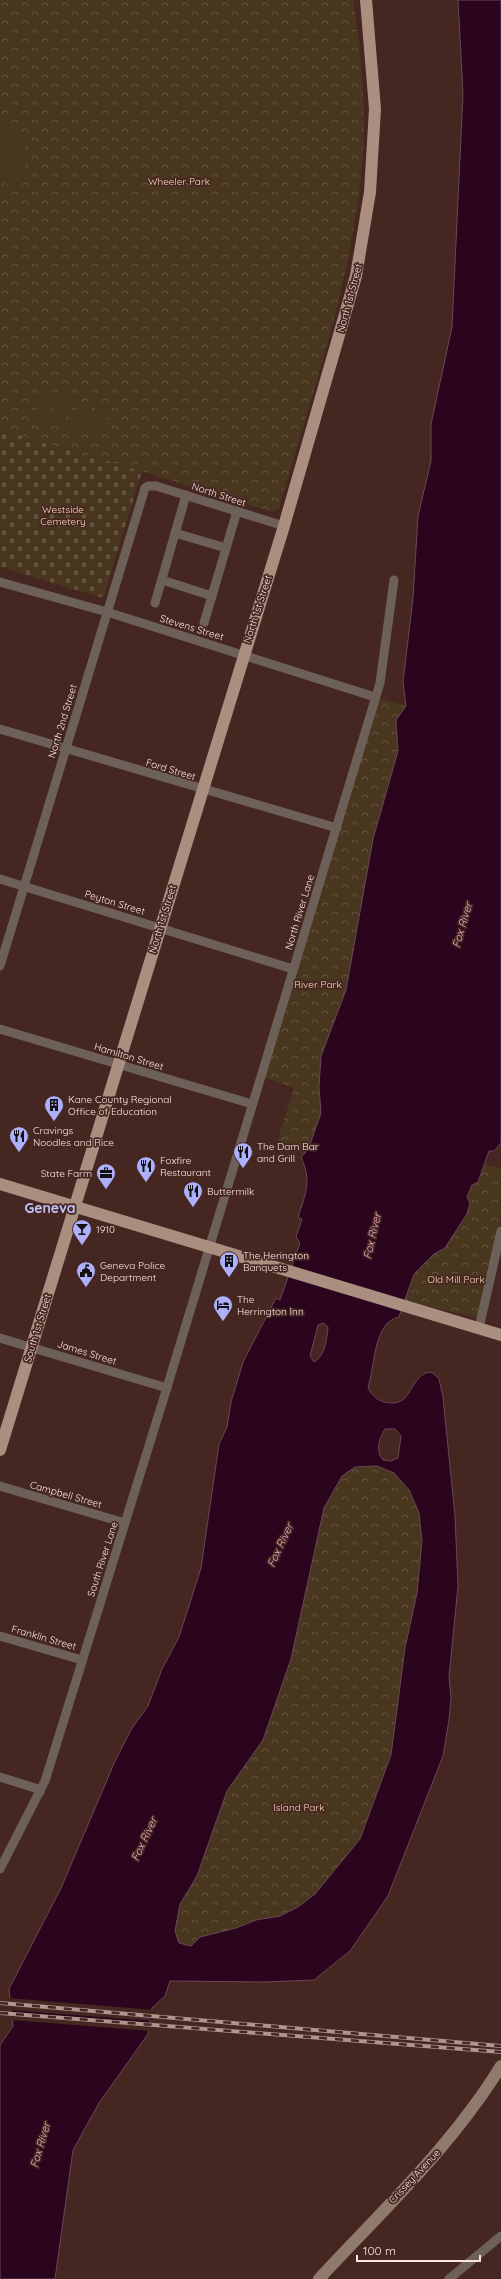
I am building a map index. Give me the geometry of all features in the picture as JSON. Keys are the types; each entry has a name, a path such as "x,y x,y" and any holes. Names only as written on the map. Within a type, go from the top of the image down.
{"main road":[{"name":"North 1st Street","path":"74,1207 201,789 284,526 356,276 366,222 376,109 366,0"},
{"path":"0,1184 501,1335"},
{"name":"South 1st Street","path":"0,1450 74,1207"},
{"name":"Crissey Avenue","path":"319,2279 452,2135 480,2099 501,2066"}],"street":[{"name":"North Street","path":"148,486 156,486 284,526"},
{"name":"North 2nd Street","path":"0,966 144,488 148,486"},
{"path":"155,603 186,496"},
{"path":"204,624 237,512"},
{"path":"175,533 226,548"},
{"path":"162,580 212,596"},
{"name":"North River Lane","path":"209,1248 380,683 394,580"},
{"name":"Stevens Street","path":"0,582 107,612 375,697"},
{"name":"Ford Street","path":"0,729 336,828"},
{"name":"Peyton Street","path":"0,879 160,927 171,933 293,969"},
{"name":"Hamilton Street","path":"0,1029 252,1104"},
{"path":"479,1328 501,1231"},
{"name":"South River Lane","path":"0,1869 40,1792 167,1388 209,1248"},
{"name":"James Street","path":"0,1338 167,1388"},
{"name":"Campbell Street","path":"0,1486 125,1523"},
{"name":"Franklin Street","path":"0,1636 82,1660"},
{"path":"0,1777 35,1788 40,1792"},
{"path":"449,2279 501,2236"}],"green space":[{"name":"Wheeler Park","path":"0,0 353,0 361,62 364,124 362,165 357,209 340,296 329,339 279,508 272,512 142,471 0,430"},
{"path":"0,117 20,132 25,144 25,168 19,188 0,182"},
{"path":"40,393 53,396 47,424 34,422"},
{"path":"56,397 69,399 64,428 50,425"},
{"path":"78,401 91,404 85,432 72,430"},
{"path":"96,404 109,407 103,435 90,433"},
{"name":"Westside Cemetery","path":"0,430 142,471 103,598 0,567"},
{"name":"River Park","path":"375,697 406,706 396,720 398,751 373,839 346,990 321,1056 319,1087 321,1113 308,1150 304,1154 276,1145 294,1088 260,1076"},
{"name":"Old Mill Park","path":"485,1165 501,1168 501,1215 496,1252 479,1318 404,1301 414,1274 434,1254 445,1248 472,1185 478,1182"},
{"name":"Island Park","path":"377,1466 394,1473 409,1490 419,1513 422,1541 417,1593 405,1648 391,1755 360,1840 315,1894 298,1907 280,1916 256,1920 191,1946 179,1944 175,1931 180,1904 197,1876 227,1791 263,1740 291,1659 324,1508 342,1476 355,1467"}],"water":[{"name":"Fox River","path":"458,0 501,0 501,1143 494,1151 489,1151 478,1182 472,1185 467,1197 470,1203 467,1214 445,1248 434,1254 414,1274 399,1317 390,1321 384,1327 376,1347 368,1387 372,1394 381,1401 392,1403 398,1402 407,1395 421,1376 428,1372 433,1373 439,1379 443,1397 455,1516 458,1586 449,1677 451,1697 449,1720 443,1756 388,1896 350,1951 314,1980 264,1982 170,1981 165,1996 152,2008 148,2034 99,2103 73,2150 55,2279 0,2279 0,2045 13,2026 9,1989 61,1888 116,1759 132,1728 148,1706 162,1669 179,1637 201,1568 219,1444 227,1427 231,1402 243,1362 276,1298 280,1300 300,1243 296,1237 302,1219 298,1217 307,1187 306,1173 301,1157 308,1150 321,1113 319,1087 321,1056 346,990 373,839 398,751 396,720 406,706 403,682 413,598 418,516 431,461 431,424 452,327 463,94","holes":["323,1323 328,1327 326,1341 321,1356 314,1362 310,1356 318,1325","385,1429 395,1429 401,1436 398,1458 391,1461 383,1460 379,1452 379,1444","377,1466 394,1473 409,1490 419,1513 422,1541 417,1593 405,1648 391,1755 360,1839 315,1894 298,1907 280,1916 256,1920 236,1928 200,1937 191,1946 179,1943 175,1931 180,1904 197,1876 227,1791 263,1740 291,1659 324,1508 342,1476 355,1467"]}],"pier":[{"path":"8,1998 154,2010 152,2021 9,2010"},
{"path":"10,2013 152,2025 151,2031 10,2020"}],"railway":[{"path":"0,2003 501,2046"},
{"path":"0,2013 501,2052"}],"place":[{"name":"Kane County Regional Office of Education","path":"54,1122"},
{"name":"Cravings Noodles and Rice","path":"19,1153"},
{"name":"The Dam Bar and Grill","path":"243,1169"},
{"name":"Foxfire Restaurant","path":"146,1183"},
{"name":"State Farm","path":"106,1190"},
{"name":"Buttermilk","path":"193,1208"},
{"name":"1910","path":"82,1246"},
{"name":"The Herington Banquets","path":"229,1278"},
{"name":"Geneva Police Department","path":"86,1288"},
{"name":"The Herrington Inn","path":"223,1322"}],"district":[{"name":"Geneva","path":"50,1208"}]}
